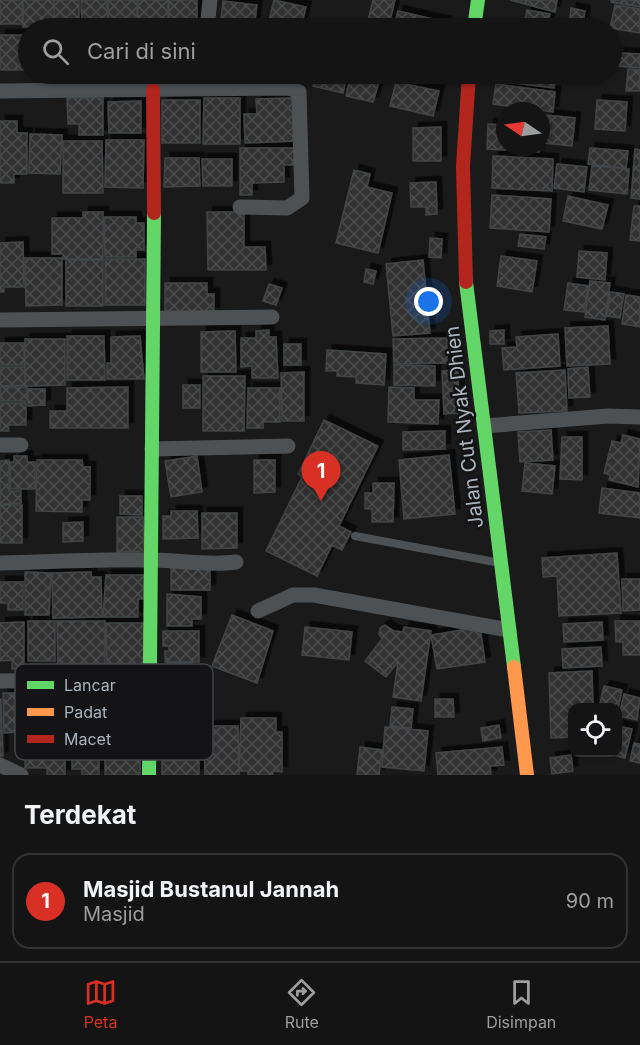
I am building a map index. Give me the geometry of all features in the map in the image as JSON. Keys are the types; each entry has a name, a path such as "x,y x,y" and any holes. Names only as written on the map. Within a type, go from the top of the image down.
{"main road":[{"path":"475,18 478,0"},
{"name":"Jalan Cut Nyak Dhien","path":"468,84 463,166 465,274 527,775"},
{"path":"148,664 155,319 153,90"},
{"path":"149,760 149,775"}],"street":[{"path":"208,18 210,0"},
{"path":"0,91 153,90 182,84"},
{"path":"240,207 287,208 302,198 299,92 289,88 246,84"},
{"path":"0,320 272,317"},
{"path":"484,426 608,416 640,417"},
{"path":"0,445 21,445"},
{"path":"152,449 288,446"},
{"path":"0,562 150,560 200,561 215,565 236,562"},
{"path":"258,611 293,595 314,596 509,630"},
{"path":"0,681 15,681"},
{"path":"0,765 21,775"}],"lane":[{"path":"355,536 499,563"}],"building":[{"path":"0,0 22,0 22,18 18,18 18,24 0,24"},
{"path":"23,0 54,0 54,18 23,18"},
{"path":"54,0 79,0 79,18 54,18"},
{"path":"81,0 107,0 108,18 82,18"},
{"path":"108,0 137,0 137,18 108,18"},
{"path":"138,0 168,0 168,18 138,18"},
{"path":"169,0 197,0 197,18 169,18"},
{"path":"274,0 306,7 303,18 270,18"},
{"path":"373,0 395,0 390,18 368,18"},
{"path":"510,0 557,0 555,12"},
{"path":"611,0 640,0 640,7 611,2"},
{"path":"223,1 257,5 255,18 221,18"},
{"path":"615,5 640,9 640,33 622,30 622,18 612,18"},
{"path":"571,8 585,11 584,18 570,18"},
{"path":"527,10 550,14 549,18 525,18"},
{"path":"398,11 429,18 396,18"},
{"path":"0,35 18,35 18,70 0,70"},
{"path":"622,53 640,54 640,68 622,66"},
{"path":"628,69 640,70 640,91 626,91"},
{"path":"314,84 345,84 343,93 313,86"},
{"path":"349,84 378,84 373,102 346,96"},
{"path":"396,84 439,91 433,116 390,106"},
{"path":"496,84 555,92 553,112 550,112 550,102 496,102 496,104 493,104"},
{"path":"522,84 555,84 554,88"},
{"path":"67,98 103,98 103,135 79,135 79,124 68,124"},
{"path":"204,98 240,98 240,144 203,144"},
{"path":"294,98 295,141 245,143 244,114 257,114 256,99"},
{"path":"162,100 200,100 200,143 162,143"},
{"path":"597,100 627,102 625,131 595,129"},
{"path":"141,101 141,133 109,133 108,102"},
{"path":"550,115 575,118 572,146 550,144"},
{"path":"0,121 17,121 17,133 27,133 27,174 14,174 14,183 0,183"},
{"path":"488,124 496,125 496,150 487,149"},
{"path":"441,127 441,161 413,161 413,128"},
{"path":"30,134 62,135 60,174 29,173"},
{"path":"106,140 144,140 143,188 105,187"},
{"path":"63,141 102,141 103,193 63,193"},
{"path":"240,148 294,148 294,165 284,165 284,182 252,183 252,195 240,195"},
{"path":"590,148 628,151 626,168 588,164"},
{"path":"635,149 640,150 640,199 631,198"},
{"path":"493,156 553,159 552,191 492,188"},
{"path":"165,158 199,158 200,186 164,187"},
{"path":"202,159 232,159 232,186 203,186"},
{"path":"557,164 587,167 584,192 554,188"},
{"path":"592,166 629,169 627,194 589,190"},
{"path":"354,170 370,174 367,187 392,193 378,253 336,243"},
{"path":"436,182 437,214 426,215 426,207 411,207 410,183"},
{"path":"492,195 551,199 549,232 490,228"},
{"path":"568,196 608,205 602,229 563,221"},
{"path":"634,206 640,206 640,241 630,240"},
{"path":"83,212 103,212 103,259 63,259 63,254 52,254 52,218 83,218"},
{"path":"207,212 244,212 244,247 265,247 266,270 208,270"},
{"path":"104,217 136,217 136,223 144,223 144,250 136,250 136,257 105,257"},
{"path":"520,234 546,237 544,249 518,246"},
{"path":"430,238 442,239 441,258 429,257"},
{"path":"23,242 24,287 4,287 4,292 0,292 0,243"},
{"path":"579,251 607,253 605,280 577,277"},
{"path":"501,256 537,261 532,292 497,286"},
{"path":"25,258 62,258 62,305 26,306"},
{"path":"105,259 145,259 145,305 105,305"},
{"path":"66,260 103,260 103,306 66,306"},
{"path":"423,260 430,333 393,336 386,264"},
{"path":"366,269 376,271 373,284 364,282"},
{"path":"590,281 610,283 605,320 585,317"},
{"path":"165,283 207,283 207,294 214,294 214,313 165,313"},
{"path":"568,283 588,286 584,312 564,310"},
{"path":"269,284 282,288 276,305 263,301"},
{"path":"610,292 624,294 620,318 607,316"},
{"path":"626,295 640,297 640,327 622,324"},
{"path":"608,326 610,364 567,366 565,328"},
{"path":"269,330 269,337 276,337 278,378 252,378 252,366 241,367 241,338 256,338 256,331"},
{"path":"504,330 504,344 490,344 490,331"},
{"path":"235,331 236,372 201,372 201,332"},
{"path":"558,334 560,366 504,370 502,348 517,347 516,337"},
{"path":"67,336 104,336 105,380 67,380"},
{"path":"140,336 144,379 107,379 107,363 111,363 111,337"},
{"path":"447,338 447,363 394,364 393,339"},
{"path":"25,339 65,339 65,385 25,386"},
{"path":"0,343 24,343 24,365 0,365"},
{"path":"284,344 301,344 301,365 284,365"},
{"path":"327,350 386,354 384,385 356,383 356,377 337,376 337,371 326,371"},
{"path":"394,365 435,366 435,386 394,385"},
{"path":"0,367 25,367 25,385 0,386"},
{"path":"588,367 590,397 569,398 568,369"},
{"path":"458,370 459,413 444,414 442,371"},
{"path":"565,370 567,411 519,413 516,373"},
{"path":"304,372 304,421 282,421 281,373"},
{"path":"203,376 245,376 244,431 203,431"},
{"path":"183,385 200,385 200,408 183,408"},
{"path":"0,387 27,387 27,401 0,401"},
{"path":"128,387 128,428 50,428 50,411 67,411 67,388"},
{"path":"389,387 414,388 414,400 439,400 438,424 388,422"},
{"path":"248,388 280,388 280,422 263,422 263,428 247,428"},
{"path":"28,389 45,389 45,405 28,406"},
{"path":"0,403 26,403 26,425 8,425 9,431 0,431"},
{"path":"324,420 378,446 339,526 351,532 342,550 332,545 317,576 266,551 302,477 298,474"},
{"path":"551,430 553,460 520,462 518,432"},
{"path":"445,431 445,449 403,450 403,432"},
{"path":"623,435 640,439 638,487 609,480 610,475 604,473 612,441 621,443"},
{"path":"562,437 582,437 582,480 560,479"},
{"path":"449,455 455,514 404,519 399,460"},
{"path":"14,456 27,456 27,462 35,462 35,489 10,489 10,462 14,462"},
{"path":"197,456 202,492 171,497 165,461"},
{"path":"9,460 9,491 21,491 21,503 0,504 0,461"},
{"path":"37,460 82,460 83,467 90,467 90,500 82,500 82,512 36,511"},
{"path":"254,460 275,460 275,492 254,493"},
{"path":"525,463 555,466 552,494 522,491"},
{"path":"373,483 394,483 393,522 372,522 372,509 365,509 365,493 373,493"},
{"path":"602,488 640,493 640,518 599,513"},
{"path":"120,496 142,496 142,515 120,514"},
{"path":"0,505 22,505 22,543 0,543"},
{"path":"171,511 197,511 198,538 163,539 163,516 171,516"},
{"path":"202,513 237,513 237,548 202,549"},
{"path":"117,517 143,517 144,551 117,552"},
{"path":"83,522 83,541 63,542 63,523"},
{"path":"617,553 621,613 559,616 557,576 543,577 542,558"},
{"path":"210,567 210,590 171,590 171,568"},
{"path":"25,572 51,573 49,615 25,615"},
{"path":"91,572 91,577 101,577 102,617 53,618 52,573"},
{"path":"106,575 144,575 144,599 138,599 138,617 103,617"},
{"path":"622,579 640,579 640,610 623,611"},
{"path":"0,582 23,582 23,610 8,610 8,603 0,603"},
{"path":"167,594 201,597 201,619 192,619 192,626 167,626"},
{"path":"232,615 273,631 257,683 213,666"},
{"path":"28,621 55,621 55,661 28,661"},
{"path":"57,621 105,621 105,664 58,664"},
{"path":"615,621 640,621 640,655 623,655 623,642 616,642"},
{"path":"24,622 24,664 15,664 15,669 12,669 12,660 0,661 0,623"},
{"path":"602,622 603,640 564,642 563,624"},
{"path":"106,623 143,623 144,664 107,664"},
{"path":"385,625 394,631 403,632 404,627 431,631 421,701 393,697 398,662 386,677 365,661 382,639 379,634 380,628"},
{"path":"305,627 352,632 349,660 302,655"},
{"path":"480,627 485,662 437,669 431,635"},
{"path":"163,631 199,631 199,662 165,662 165,651 169,651 169,646 163,646"},
{"path":"601,647 602,666 563,668 562,649"},
{"path":"167,663 192,663 192,664"},
{"path":"592,671 593,703 568,703 568,737 551,738 549,673"},
{"path":"604,686 622,690 619,703 600,703"},
{"path":"3,693 15,693 15,732 4,733"},
{"path":"624,694 640,698 637,720 622,717"},
{"path":"0,699 3,756 0,757"},
{"path":"435,699 453,699 454,717 435,717"},
{"path":"392,707 413,709 411,728 390,726"},
{"path":"241,718 276,718 276,732 282,732 282,772 273,771 273,775 248,775 248,771 239,771"},
{"path":"499,725 501,738 483,741 481,728"},
{"path":"213,726 238,726 239,775 205,775 205,760 213,760"},
{"path":"385,727 428,731 424,771 382,767"},
{"path":"622,727 632,729 625,758 621,757"},
{"path":"634,743 640,744 640,763 630,761"},
{"path":"360,747 382,750 379,775 357,775"},
{"path":"502,747 504,765 490,766 491,775 438,775 436,753"},
{"path":"571,757 573,771 552,774 550,758"},
{"path":"25,760 65,760 65,775 47,775 47,768 25,768"},
{"path":"72,760 99,760 99,775 82,775 82,769 72,769"},
{"path":"105,760 140,760 140,775 105,775"},
{"path":"199,760 199,775 162,775 162,761"}],"traffic: fast":[{"path":"475,18 478,0"},
{"path":"150,664 154,213"},
{"path":"466,282 514,667"},
{"path":"149,760 149,775"}],"traffic: slow":[{"path":"514,667 527,775"}],"traffic: jam":[{"path":"466,282 463,166 468,84"},
{"path":"153,90 154,213"}],"place":[{"name":"Masjid Bustanul Jannah","path":"321,501"}]}
